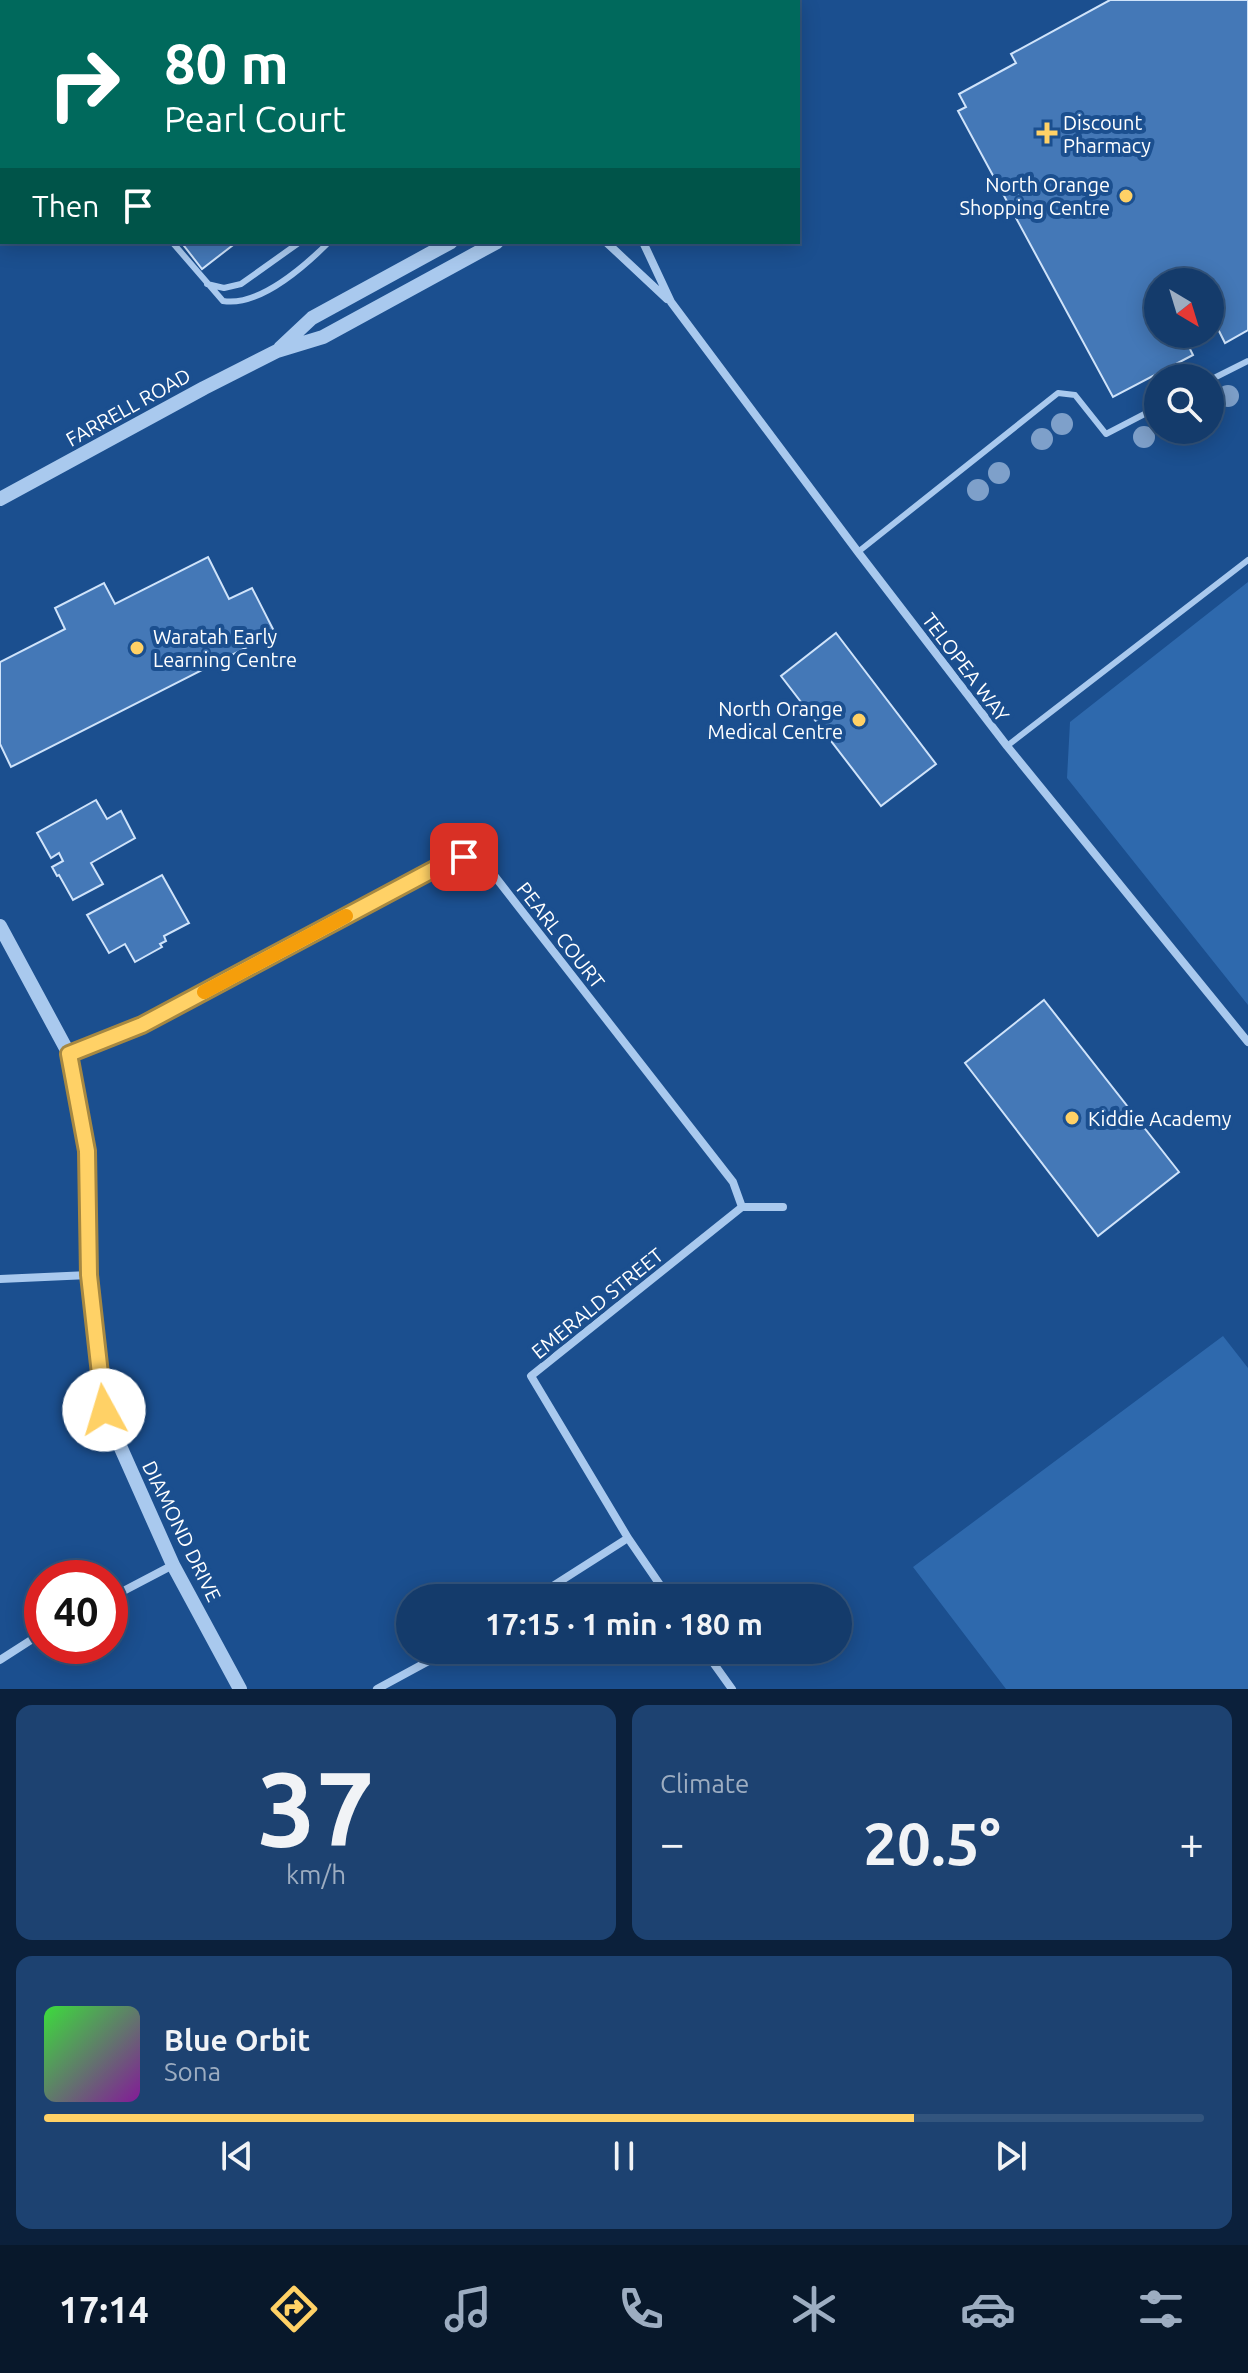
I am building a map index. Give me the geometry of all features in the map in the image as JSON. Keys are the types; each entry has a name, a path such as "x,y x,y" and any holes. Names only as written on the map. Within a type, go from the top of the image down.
{"street":[{"name":"FARRELL ROAD","path":"277,351 312,318 447,244"},
{"name":"FARRELL ROAD","path":"0,499 204,388 277,351 323,337 493,244"},
{"name":"TELOPEA WAY","path":"608,244 671,302 1007,746 1248,1042"},
{"name":"TELOPEA WAY","path":"644,244 671,302"},
{"name":"PEARL COURT","path":"69,1054 142,1025 453,859 474,858 486,865 733,1182 742,1207"},
{"name":"DIAMOND DRIVE","path":"0,926 69,1054 87,1151 89,1275 104,1410 173,1565 240,1689"},
{"path":"742,1207 783,1207"},
{"name":"EMERALD STREET","path":"659,1584 628,1538 531,1376 742,1207"},
{"path":"0,1279 89,1275"},
{"path":"556,1584 628,1538"},
{"path":"128,1589 173,1565"},
{"path":"0,1660 24,1645"},
{"path":"377,1689 423,1664"},
{"path":"714,1664 732,1689"}],"lane":[{"path":"174,244 223,301 235,303 249,299 286,278 327,244"},
{"path":"207,284 224,288 241,284 297,244"},
{"path":"1224,373 1248,361"},
{"path":"858,552 1058,393 1075,395 1106,434 1144,414"},
{"path":"1007,746 1248,560"}],"shaded area":[{"path":"1248,582 1248,1005 1067,778 1070,722"},
{"path":"1223,1336 1248,1368 1248,1689 1006,1689 913,1567"}],"building":[{"name":"North Orange Shopping Centre","path":"1110,0 1248,0 1248,330 1225,343 1224,268 1144,268 1144,348 1190,348 1193,355 1176,364 1144,364 1144,381 1113,397 958,111 966,107 959,94 1016,63 1011,54"},
{"path":"183,244 234,244 202,269"},
{"name":"Waratah Early Learning Centre","path":"208,557 229,599 252,588 275,633 11,767 0,744 0,662 65,629 55,608 104,583 115,604"},
{"name":"North Orange Medical Centre","path":"836,633 936,764 881,806 781,676"},
{"path":"96,800 107,819 121,811 135,838 91,863 103,884 73,900 52,867 63,861 59,853 51,858 37,833"},
{"path":"162,875 189,923 164,936 166,941 160,944 162,947 135,962 125,944 109,953 87,915"},
{"name":"Kiddie Academy","path":"1044,1000 1179,1172 1098,1236 965,1063"}],"slow traffic":[{"path":"204,992 346,916"}],"place":[{"name":"Discount Pharmacy","path":"1047,133"},
{"name":"North Orange Shopping Centre","path":"1126,196"},
{"name":"Waratah Early Learning Centre","path":"137,648"},
{"name":"North Orange Medical Centre","path":"859,720"},
{"name":"Kiddie Academy","path":"1072,1118"}],"route":[{"path":"104,1410 89,1275 87,1151 69,1054 142,1025 453,859 464,857"}]}
